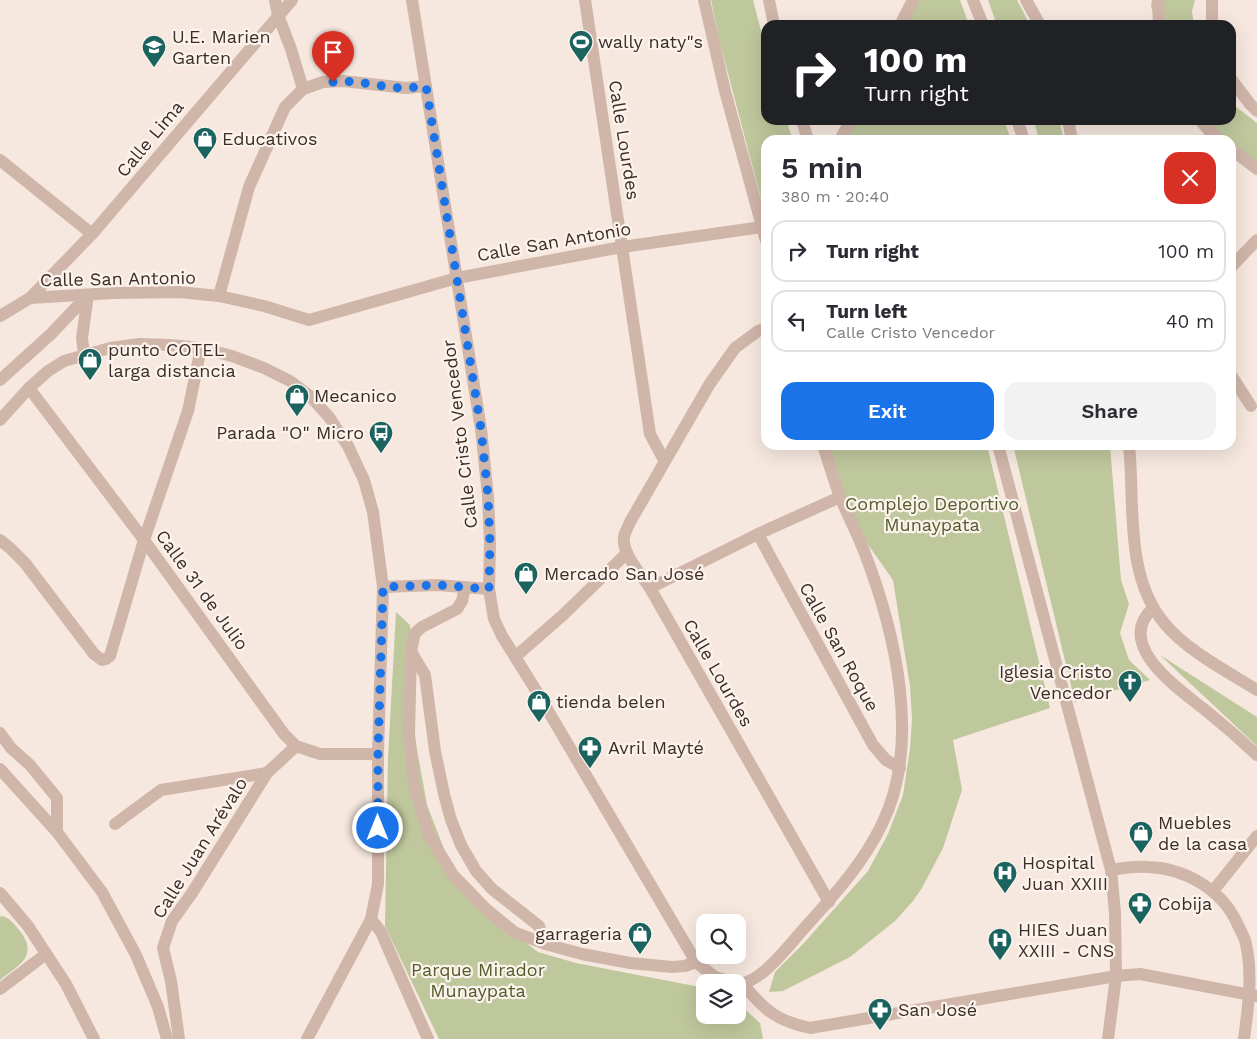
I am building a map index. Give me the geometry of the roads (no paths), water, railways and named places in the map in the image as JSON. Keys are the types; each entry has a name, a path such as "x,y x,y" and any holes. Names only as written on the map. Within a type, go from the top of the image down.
{"street":[{"path":"275,0 278,16 291,49 303,89"},
{"name":"Calle Lima","path":"30,298 92,234 292,0"},
{"name":"Calle Cristo Vencedor","path":"412,0 481,429 490,543 489,589 494,619 696,962"},
{"name":"Calle Lourdes","path":"585,0 650,434 664,460"},
{"path":"704,0 725,91 761,223"},
{"path":"769,0 773,20"},
{"path":"903,20 913,0"},
{"path":"973,0 981,20"},
{"path":"1026,0 1037,20"},
{"path":"1158,0 1159,20"},
{"path":"1212,0 1212,20"},
{"path":"219,296 249,187 285,107 303,89 323,82 343,81 406,88 426,86"},
{"path":"1236,86 1257,111"},
{"path":"1204,125 1214,135"},
{"path":"1236,153 1257,169"},
{"path":"0,160 92,234"},
{"name":"Calle San Antonio","path":"30,298 113,293 179,292 219,296 264,306 309,320 456,278 622,246 761,227"},
{"path":"1236,262 1257,240"},
{"path":"84,354 82,338 88,295"},
{"path":"0,380 51,334 88,295"},
{"path":"0,316 30,298"},
{"path":"515,657 563,615 627,553 623,544 630,522 664,460 709,385 735,348 761,330"},
{"path":"0,420 29,388 48,371 64,361 110,348 139,344 170,345 201,348 232,356 264,368 290,381 310,396 330,417 348,446 364,480 373,512 383,587 378,754 378,884 371,919 307,1039"},
{"path":"0,540 25,563 94,654 102,660 106,659 113,649 144,540 188,411 201,348"},
{"path":"1236,383 1250,406"},
{"name":"Calle 31 de Julio","path":"29,388 144,540 284,734 296,746 320,754 378,754"},
{"path":"746,980 762,974 829,902 866,854 883,823 893,796 900,768 902,702 896,663 884,610 867,560 840,497 825,450"},
{"path":"999,450 1110,870 1115,913 1116,976 1108,1039"},
{"path":"1129,450 1131,513 1138,568 1153,608 1166,626 1188,645 1257,690"},
{"path":"650,588 758,534 840,497"},
{"name":"Calle San Roque","path":"758,534 873,745 886,760 900,768"},
{"name":"Calle Lourdes","path":"627,553 650,588 829,902"},
{"path":"383,587 438,585 489,589"},
{"path":"465,587 462,601 457,609 422,627 415,633 411,651 409,734 414,784 429,835 453,875 486,909 514,932 544,944 630,964 672,967 685,966 696,962"},
{"path":"1153,608 1142,622 1140,635 1145,651 1162,675 1224,725 1257,755"},
{"path":"411,651 425,675 435,750 451,820 461,845 476,871 492,888 539,926 544,944"},
{"path":"0,733 11,748 30,765 57,798 57,832"},
{"name":"Calle Juan Arévalo","path":"179,1039 172,981 163,948 172,921 192,893 267,773 296,746"},
{"path":"0,769 57,832 102,892 139,964 158,1007 167,1039"},
{"path":"115,824 161,790 267,773"},
{"path":"1213,891 1257,836"},
{"path":"1110,870 1151,867 1174,872 1199,881 1213,891 1233,913 1246,942 1254,995 1244,1039"},
{"path":"2,900 28,926 66,984 94,1039"},
{"path":"371,919 381,932 428,1039"},
{"path":"0,989 46,954"},
{"path":"699,964 711,974"},
{"path":"746,990 770,1012 790,1024 810,1028 1116,976 1140,974 1254,995"}],"place":[{"name":"wally naty\"s","path":"581,63"},
{"name":"U.E. Marien Garten","path":"154,68"},
{"name":"Educativos","path":"205,160"},
{"name":"punto COTEL larga distancia","path":"90,381"},
{"name":"Mecanico","path":"297,417"},
{"name":"Parada \"O\" Micro","path":"381,454"},
{"name":"Mercado San José","path":"526,595"},
{"name":"Iglesia Cristo Vencedor","path":"1130,703"},
{"name":"tienda belen","path":"539,723"},
{"name":"Avril Mayté","path":"590,769"},
{"name":"Muebles de la casa","path":"1141,854"},
{"name":"Hospital Juan XXIII","path":"1005,894"},
{"name":"Cobija","path":"1140,925"},
{"name":"garrageria","path":"640,955"},
{"name":"HIES Juan XXIII - CNS","path":"1000,961"},
{"name":"San José","path":"880,1031"}],"park label":[{"name":"Complejo Deportivo Munaypata","path":"932,514"},
{"name":"Parque Mirador Munaypata","path":"478,980"}]}
